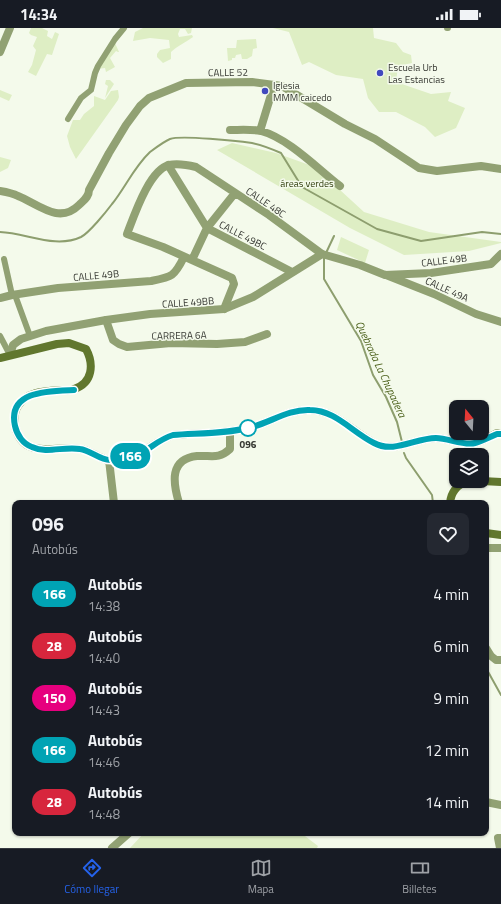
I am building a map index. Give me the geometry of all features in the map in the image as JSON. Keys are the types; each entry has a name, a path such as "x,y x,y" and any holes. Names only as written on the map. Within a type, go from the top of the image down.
{"main road":[{"path":"0,358 57,344 70,343 86,349 92,368 89,377 83,385 74,390 40,392 21,401 17,408 14,416 17,432 24,442 30,447 42,450 58,448 81,449 109,460 135,455 164,438 173,435 230,431 253,427 282,416 305,410 328,413 374,443 385,447 399,447 423,439 436,438 450,439 467,444 501,434"},
{"path":"489,481 501,482"},
{"path":"450,500 451,496 456,488"},
{"path":"489,533 501,535"}],"street":[{"path":"0,52 10,28"},
{"path":"68,119 82,98 91,90 98,66 115,39 124,28"},
{"name":"CALLE 52","path":"0,191 18,195 43,210 61,214 74,210 89,195 90,190 109,153 126,125 149,98 186,83 252,82 282,86 345,124 375,139 419,168 437,171 481,166 501,169"},
{"path":"260,131 274,85"},
{"path":"230,130 260,131 288,145 340,186"},
{"name":"CALLE 48C","path":"168,165 184,164 196,167 325,255"},
{"path":"168,165 156,174 145,188 127,234 188,258 232,278 234,284 224,309"},
{"name":"CALLE 49BC","path":"168,165 207,228 292,272"},
{"name":"CALLE 49B","path":"0,298 58,288 151,281 166,278 177,272 188,258 207,228 235,193"},
{"name":"CALLE 49B","path":"385,275 432,273 491,264 501,254"},
{"path":"325,255 360,265 385,275"},
{"name":"CALLE 49BB","path":"10,355 13,345 21,339 65,327 150,314 224,309 253,297 292,272 325,255"},
{"path":"4,259 14,295 30,336"},
{"name":"CALLE 49A","path":"385,275 434,294 476,314 501,322"},
{"name":"CARRERA 6A","path":"106,320 113,340 127,347 171,343 217,344 245,342 267,334"},
{"path":"0,336 10,355"},
{"path":"178,500 174,482 176,470 179,464 186,459 224,455 230,449 230,431"},
{"path":"109,460 114,500"},
{"path":"489,548 501,548"},
{"path":"489,653 496,660 501,660"},
{"path":"489,803 501,805"},
{"path":"112,848 126,836"},
{"path":"500,848 498,838 501,838"}],"green space":[{"path":"31,28 42,28 48,31 47,36 52,39 55,32 59,34 52,55 47,54 36,76 28,72 32,65 36,50 33,46 37,37 29,33"},
{"path":"143,28 192,28 191,33 188,34 185,29 180,29 178,34 179,37 192,35 193,37 173,50 171,52 171,59 163,63 157,57 157,54 160,50 170,48 169,40 150,38 133,41 135,32"},
{"path":"273,28 373,28 374,38 396,43 403,52 411,55 412,63 398,66 396,82 431,94 451,92 448,101 465,108 456,128 435,137 425,127 396,112 379,112 368,98 363,79 336,75 309,62 302,65 289,32"},
{"path":"256,39 257,48 253,49 252,56 247,59 242,59 241,54 236,55 235,58 228,61 227,48 236,48 237,40"},
{"path":"115,43 119,52 116,51 110,58 115,67 106,72 105,68 97,69"},
{"path":"106,80 110,80 114,84 105,98 108,86 105,84"},
{"path":"0,90 12,95 9,101 0,97"},
{"path":"118,90 118,100 76,159 70,147 67,136 73,120 80,120 84,114 94,106 94,96 105,100 111,91"},
{"name":"áreas verdes","path":"232,143 276,153 315,167 364,212 429,232 501,243 469,251 404,255 350,228 217,150"},
{"path":"0,157 11,160 8,168 0,172"},
{"path":"341,237 369,250 365,263 337,250"},
{"path":"141,836 305,836 318,846 317,848 130,848"}],"waterway":[{"path":"0,232 51,241 71,240 81,237 93,227 106,212 139,164 150,152 170,139 185,138 252,143 281,153 302,187 377,229 421,241 482,232 501,234"},
{"name":"Quebrada La Chupadera","path":"326,253 334,236"},
{"name":"Quebrada La Chupadera","path":"324,257 324,279 361,341 373,375 386,397 397,422 402,442"},
{"name":"Quebrada La Chupadera","path":"404,453 432,495 433,500"},
{"name":"Quebrada La Chupadera","path":"489,673 501,695"}],"bus line":[{"name":"166","path":"74,390 40,392 21,401 14,416 17,432 24,442 30,447 42,450 58,448 81,449 109,460 135,455 164,438 173,435 246,429 276,418 305,410 316,410 328,413 374,443 385,447 399,447 423,439 436,438 450,439 467,444 501,434"}],"place":[{"name":"Escuela Urb Las Estancias","path":"380,73"},
{"name":"Iglesia MMM caicedo","path":"265,91"},
{"name":"096","path":"248,428"}]}
